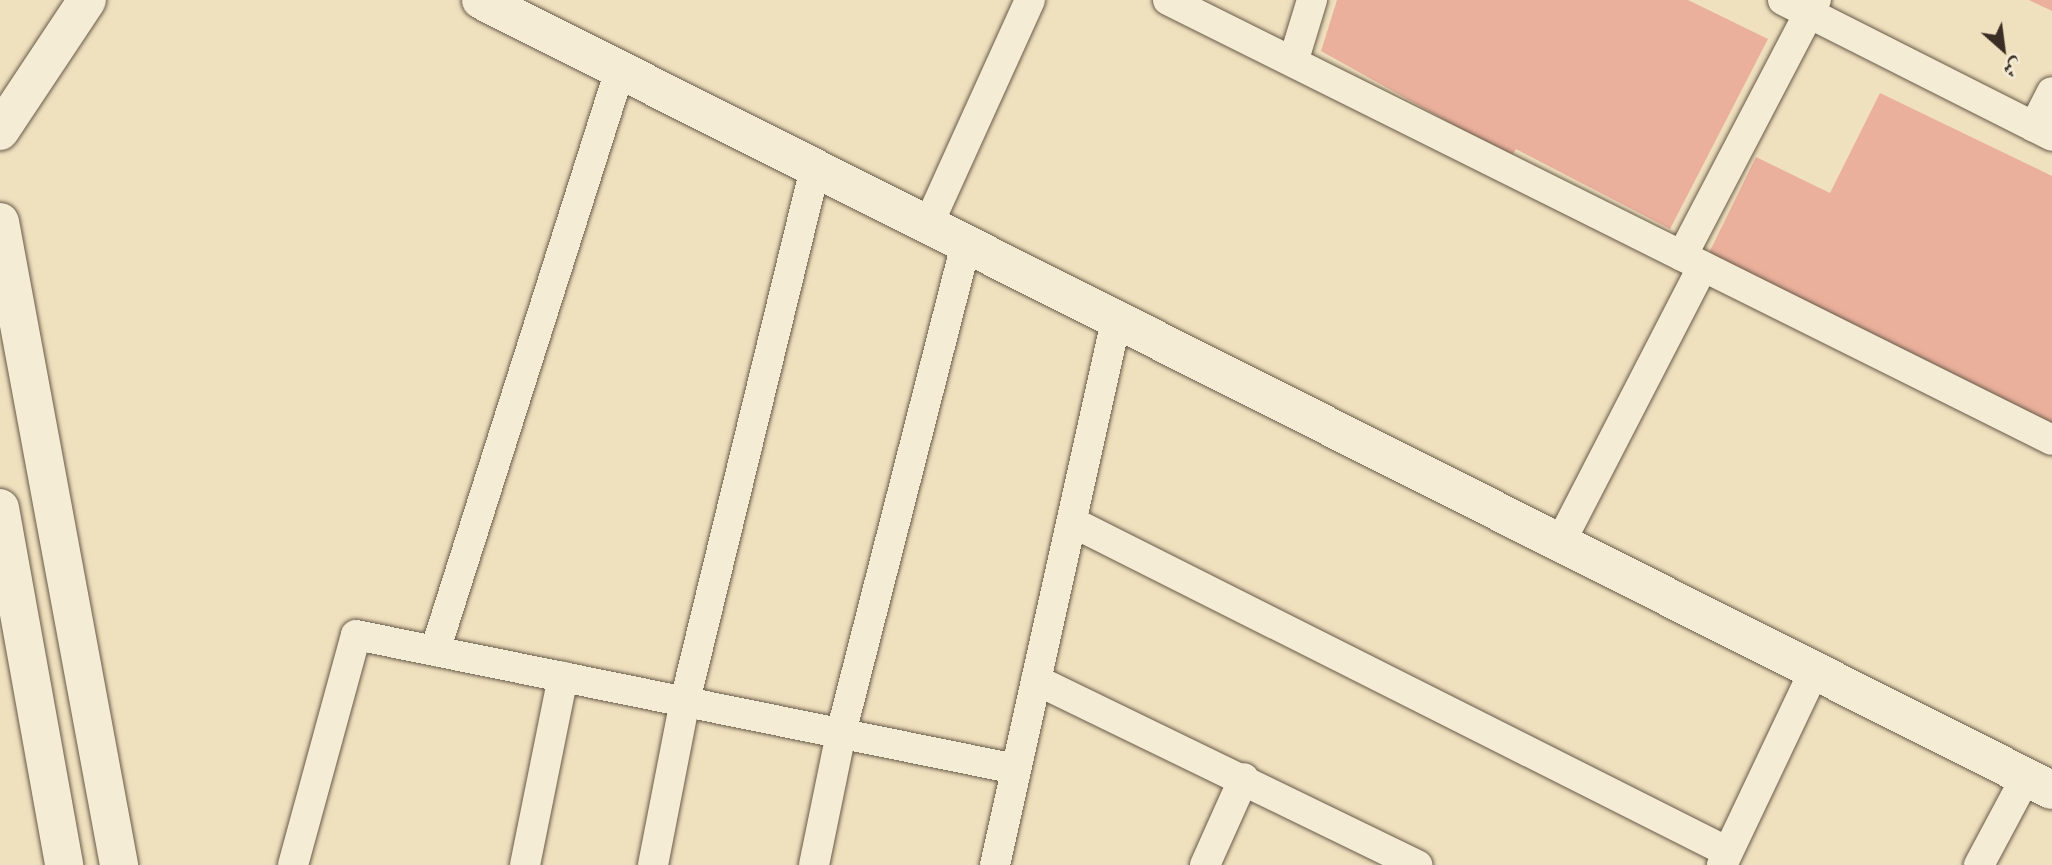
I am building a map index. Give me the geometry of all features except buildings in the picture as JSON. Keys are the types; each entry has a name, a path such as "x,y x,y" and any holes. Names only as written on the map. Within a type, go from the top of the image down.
{"main road":[{"path":"0,131 87,0"},
{"path":"481,0 965,244 1117,316 2039,784"},
{"path":"0,222 119,865"},
{"path":"0,508 64,865"}],"street":[{"path":"928,225 1030,0"},
{"path":"1168,0 1294,59 2052,440"},
{"path":"1294,59 1312,0"},
{"path":"1561,541 1693,261 1803,4 2043,131 2052,92"},
{"path":"435,651 620,70"},
{"path":"653,865 685,701 815,168"},
{"path":"814,865 841,733 965,244"},
{"path":"995,865 1117,316"},
{"path":"1072,522 1725,858 1814,671"},
{"path":"293,865 356,635 1016,769"},
{"path":"525,865 563,677"},
{"path":"1035,680 1244,778 1417,865"},
{"path":"1205,865 1244,778"},
{"path":"1979,865 2039,784"}]}
